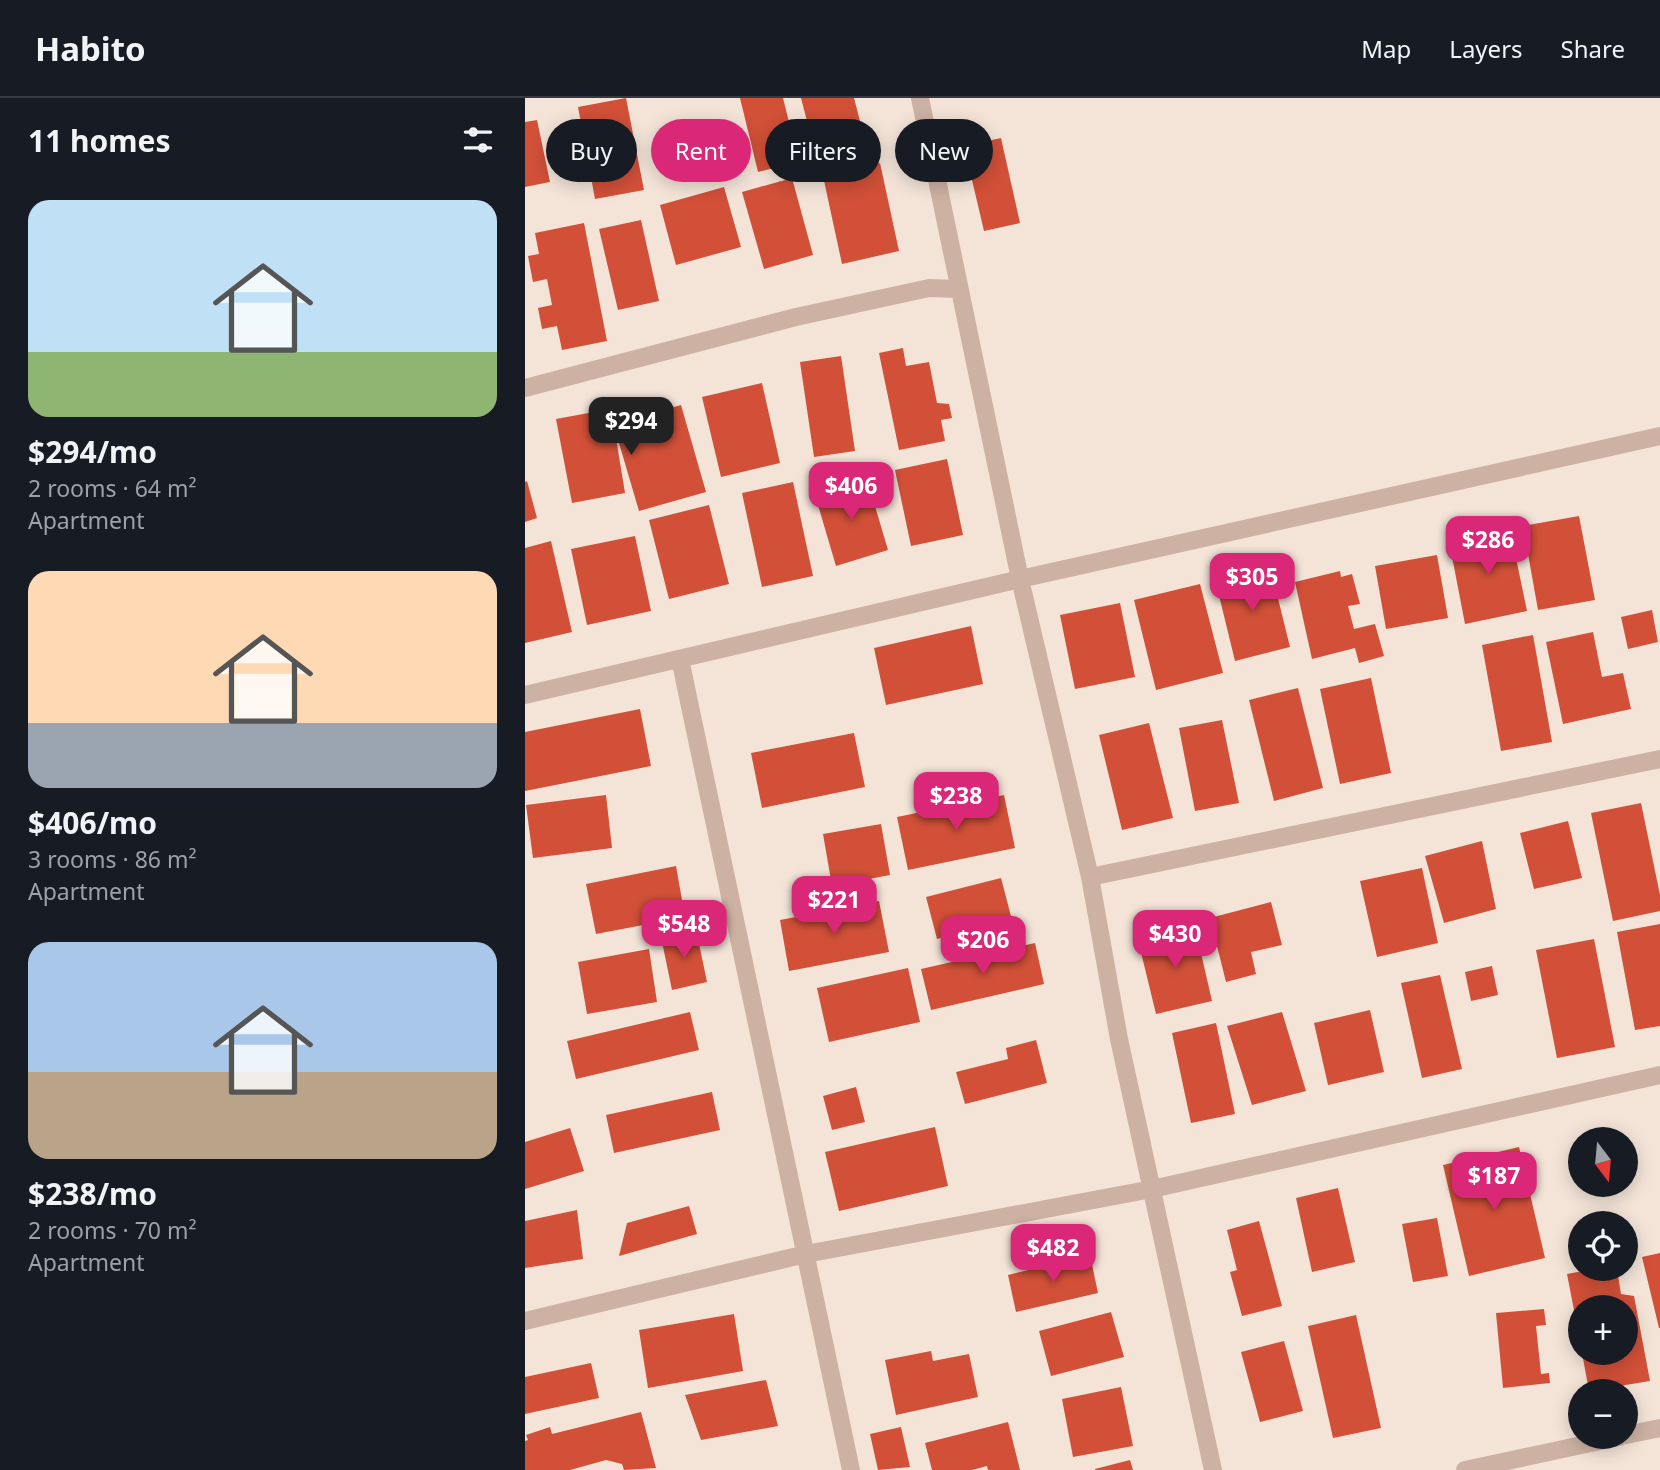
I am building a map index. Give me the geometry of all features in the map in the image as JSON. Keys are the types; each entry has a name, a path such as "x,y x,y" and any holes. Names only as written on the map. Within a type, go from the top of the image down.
{"street":[{"path":"920,98 1020,579 1090,877 1119,1039 1213,1470"},
{"path":"525,388 796,317 929,288 959,289"},
{"path":"525,695 1020,579 1660,436"},
{"path":"680,659 851,1470"},
{"path":"1090,877 1660,759"},
{"path":"525,1321 806,1254 1152,1189 1660,1075"},
{"path":"1638,1433 1660,1428"},
{"path":"1465,1470 1568,1448"}],"building":[{"path":"626,98 630,119 580,119 578,107"},
{"path":"740,98 783,98 788,119 765,119 765,170 758,172 751,143 751,119 745,119"},
{"path":"801,98 854,98 859,119 806,119"},
{"path":"537,120 546,163 546,182 550,182 525,187 525,122"},
{"path":"1001,138 1020,223 984,231 972,182 993,182 993,140"},
{"path":"637,154 644,190 595,199 592,182 637,182"},
{"path":"881,168 899,251 842,264 824,182 881,182"},
{"path":"778,182 793,182 813,255 764,269 742,192"},
{"path":"724,187 741,247 676,265 660,205"},
{"path":"641,220 659,301 618,310 599,229"},
{"path":"584,223 607,341 562,350 557,326 542,329 538,308 552,305 547,279 533,282 528,256 539,254 535,233"},
{"path":"903,348 906,366 929,362 937,403 949,404 952,418 941,420 945,441 899,450 879,353"},
{"path":"841,356 855,451 814,457 800,362"},
{"path":"762,383 780,463 721,477 702,397"},
{"path":"681,405 706,492 639,511 614,426 625,493 572,503 556,419 610,409 614,424"},
{"path":"947,459 963,535 911,546 895,470"},
{"path":"867,479 888,550 836,566 815,495"},
{"path":"527,481 537,518 525,522 525,482"},
{"path":"793,482 813,576 762,587 742,493"},
{"path":"709,505 729,584 669,599 649,520"},
{"path":"1579,516 1595,600 1538,610 1523,526"},
{"path":"1510,529 1527,611 1465,624 1449,541"},
{"path":"635,536 651,611 587,625 571,549"},
{"path":"551,541 572,632 525,643 525,548"},
{"path":"1437,555 1448,618 1386,629 1375,566"},
{"path":"1270,566 1290,647 1235,661 1215,579"},
{"path":"1340,571 1341,577 1352,574 1360,604 1348,606 1354,629 1375,624 1384,656 1359,663 1355,648 1312,659 1295,582"},
{"path":"1200,584 1223,673 1156,690 1134,600"},
{"path":"1120,603 1135,677 1075,689 1060,615"},
{"path":"1652,610 1658,642 1628,649 1621,617"},
{"path":"971,626 983,684 886,705 874,648"},
{"path":"1593,632 1602,677 1623,673 1631,709 1563,724 1546,642"},
{"path":"1533,635 1552,742 1501,751 1482,645"},
{"path":"1371,678 1391,773 1340,784 1320,689"},
{"path":"1298,688 1323,788 1274,801 1249,700"},
{"path":"640,709 651,766 525,791 525,732"},
{"path":"1222,720 1239,803 1195,811 1179,728"},
{"path":"1149,723 1173,818 1122,830 1099,735"},
{"path":"854,733 865,787 762,808 751,753"},
{"path":"606,795 612,848 533,858 526,805"},
{"path":"1004,795 1015,848 908,870 897,817"},
{"path":"1641,803 1660,895 1660,911 1613,921 1591,813"},
{"path":"1568,821 1582,878 1534,889 1520,833"},
{"path":"881,824 890,875 832,886 823,834"},
{"path":"1482,841 1496,909 1444,923 1425,856"},
{"path":"676,866 685,917 596,934 586,884"},
{"path":"1422,868 1438,943 1377,957 1360,881"},
{"path":"1001,878 1012,920 937,939 926,897"},
{"path":"879,901 889,952 789,971 780,920"},
{"path":"1271,902 1282,945 1251,952 1256,974 1226,982 1210,918"},
{"path":"1660,924 1660,1026 1635,1030 1617,932"},
{"path":"1195,927 1212,1001 1156,1014 1138,940"},
{"path":"696,929 707,982 672,990 661,937"},
{"path":"1594,939 1615,1047 1557,1058 1536,950"},
{"path":"1035,943 1044,984 931,1010 921,969"},
{"path":"649,949 657,1002 587,1014 578,962"},
{"path":"1492,966 1498,995 1471,1001 1465,972"},
{"path":"908,968 920,1022 829,1042 817,988"},
{"path":"1440,975 1462,1069 1422,1078 1401,983"},
{"path":"1370,1010 1384,1072 1328,1085 1314,1023"},
{"path":"690,1012 699,1050 576,1079 567,1041"},
{"path":"1282,1012 1306,1091 1252,1105 1227,1026"},
{"path":"1216,1023 1235,1114 1191,1123 1172,1033"},
{"path":"1036,1040 1047,1083 965,1104 956,1072 1008,1059 1006,1048"},
{"path":"856,1087 865,1122 832,1130 823,1096"},
{"path":"712,1092 720,1130 614,1153 606,1115"},
{"path":"935,1127 948,1186 839,1211 825,1152"},
{"path":"570,1128 584,1171 525,1189 525,1142"},
{"path":"1519,1147 1545,1258 1469,1276 1443,1165"},
{"path":"1338,1188 1355,1262 1312,1272 1296,1198"},
{"path":"689,1206 697,1234 619,1256 627,1223"},
{"path":"577,1210 583,1259 525,1268 525,1221"},
{"path":"1437,1218 1448,1276 1413,1282 1402,1224"},
{"path":"1259,1221 1282,1306 1242,1316 1230,1272 1237,1270 1227,1230"},
{"path":"1660,1253 1660,1328 1659,1328 1642,1257"},
{"path":"1090,1255 1098,1293 1016,1312 1008,1275"},
{"path":"1568,1281 1619,1281 1621,1294 1628,1295 1571,1295"},
{"path":"1544,1309 1546,1325 1536,1326 1541,1374 1549,1373 1550,1383 1503,1388 1496,1313"},
{"path":"1111,1312 1124,1357 1051,1376 1039,1331"},
{"path":"734,1314 743,1371 648,1388 639,1330"},
{"path":"1356,1315 1381,1428 1333,1438 1308,1326"},
{"path":"1638,1317 1650,1381 1638,1383 1638,1379 1587,1379 1584,1365 1638,1365"},
{"path":"1284,1341 1303,1411 1260,1422 1241,1352"},
{"path":"931,1351 933,1361 969,1354 978,1397 896,1415 885,1360"},
{"path":"591,1363 599,1398 525,1414 525,1377"},
{"path":"766,1380 778,1426 701,1440 685,1395"},
{"path":"1121,1387 1133,1446 1073,1457 1062,1399"},
{"path":"641,1412 656,1468 624,1470 622,1464 606,1460 570,1470 525,1470 525,1441 528,1440 526,1435 550,1427 552,1434"},
{"path":"1008,1422 1020,1470 988,1470 987,1466 972,1470 932,1470 925,1443"},
{"path":"901,1427 910,1467 878,1470 870,1434"},
{"path":"1130,1460 1133,1470 1095,1470 1095,1469"}]}
